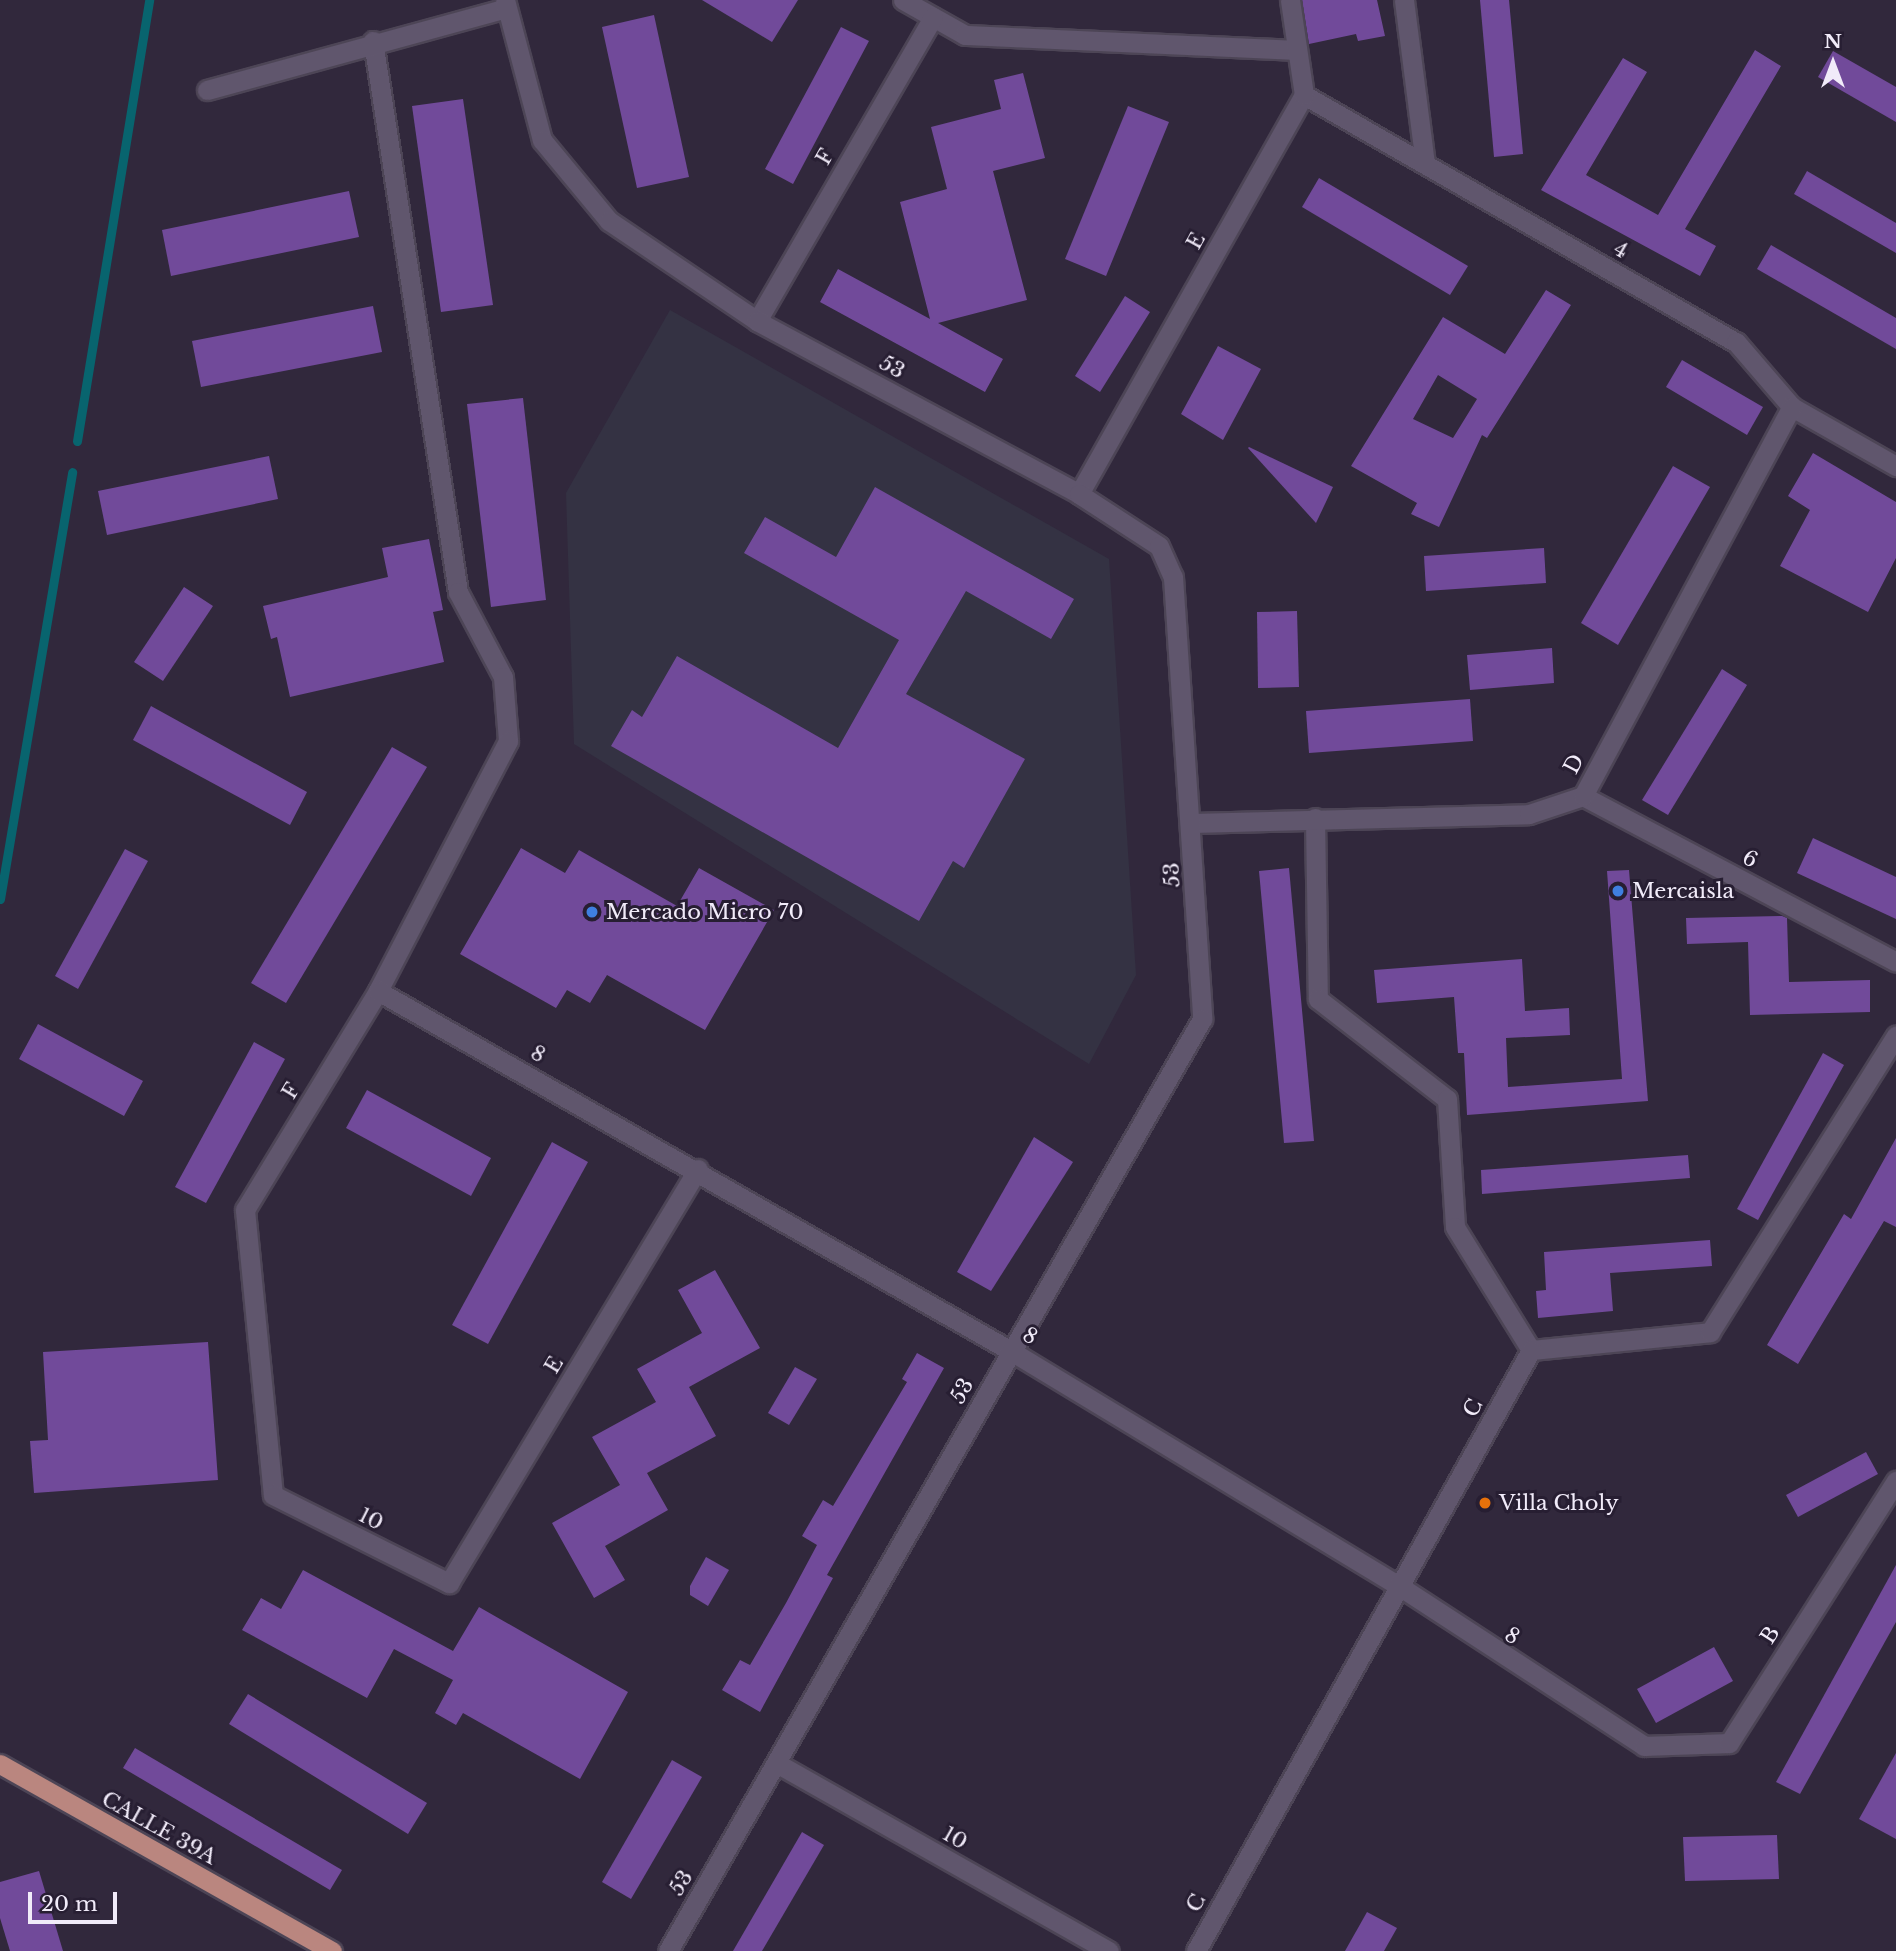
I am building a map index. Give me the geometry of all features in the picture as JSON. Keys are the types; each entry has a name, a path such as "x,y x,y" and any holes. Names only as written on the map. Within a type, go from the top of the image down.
{"main road":[{"name":"CALLE 39A","path":"0,1764 332,1951"}],"street":[{"path":"903,0 965,34 1294,50"},
{"path":"1290,0 1294,50 1304,95"},
{"path":"1404,0 1425,164"},
{"path":"206,90 505,4"},
{"name":"53","path":"505,4 542,140 609,221 757,321 1079,494 1159,546 1172,576 1192,822 1202,1019 778,1764 668,1951"},
{"name":"F","path":"757,321 933,17"},
{"name":"F","path":"273,1494 245,1210 378,991 508,741 503,677 458,592 373,41"},
{"name":"4","path":"1304,95 1736,342 1792,407 1896,466"},
{"name":"E","path":"1079,494 1304,95"},
{"name":"D","path":"1192,822 1529,814 1583,796 1792,407"},
{"name":"6","path":"1583,796 1896,962"},
{"path":"1315,818 1318,999 1447,1099 1455,1227 1531,1350 1710,1332 1896,1035"},
{"name":"8","path":"378,991 698,1169 1011,1351 1399,1586 1644,1746"},
{"name":"E","path":"449,1583 698,1169"},
{"name":"C","path":"1196,1951 1531,1350"},
{"name":"B","path":"1644,1746 1729,1743 1896,1481"},
{"name":"10","path":"273,1494 449,1583"},
{"name":"10","path":"778,1764 1109,1951"}],"shaded area":[{"path":"670,310 1109,559 1136,975 1089,1064 574,744 566,493"}],"building":[{"path":"702,0 798,0 772,42"},
{"path":"1302,0 1377,0 1385,36 1358,41 1356,34 1309,44"},
{"path":"1480,0 1509,0 1523,154 1494,157"},
{"path":"654,15 689,177 637,188 602,27"},
{"path":"841,27 869,41 793,184 765,169"},
{"path":"1755,50 1781,66 1685,229 1716,246 1700,276 1541,190 1623,58 1647,72 1586,175 1658,215"},
{"path":"1833,51 1896,87 1896,122 1818,77"},
{"path":"1023,73 1045,158 993,171 1027,300 938,323 1003,359 985,392 820,302 838,269 930,319 900,202 947,189 931,127 1001,109 994,80"},
{"path":"463,99 493,305 441,312 412,106"},
{"path":"1128,106 1169,122 1106,276 1065,259"},
{"path":"1807,171 1896,223 1896,253 1794,194"},
{"path":"1319,178 1468,266 1450,295 1302,207"},
{"path":"349,191 359,237 171,276 162,230"},
{"path":"1771,245 1896,318 1896,349 1757,269"},
{"path":"1546,290 1571,305 1487,438 1482,435 1439,527 1411,514 1417,503 1351,466 1443,317 1505,354","holes":["1438,375 1477,399 1453,438 1413,419"]},
{"path":"1125,296 1150,312 1100,392 1075,376"},
{"path":"373,306 382,352 201,387 192,341"},
{"path":"1218,346 1261,369 1223,440 1181,414"},
{"path":"1682,360 1763,407 1747,435 1666,387"},
{"path":"523,398 546,600 491,607 467,404"},
{"path":"1248,448 1333,487 1316,523"},
{"path":"1813,453 1896,502 1896,558 1868,612 1780,566 1810,510 1788,496"},
{"path":"269,456 278,499 107,535 98,491"},
{"path":"1673,466 1710,487 1618,645 1581,623"},
{"path":"875,487 1074,599 1051,639 966,591 906,694 1025,759 964,868 953,861 919,921 611,746 632,710 642,717 677,656 838,748 899,640 744,553 765,517 836,557"},
{"path":"429,539 443,610 433,612 444,662 290,697 277,637 271,639 263,606 388,577 382,548"},
{"path":"1544,548 1546,583 1426,591 1424,556"},
{"path":"184,587 213,606 163,681 134,662"},
{"path":"1297,611 1299,687 1258,688 1257,612"},
{"path":"1552,648 1554,683 1470,690 1467,655"},
{"path":"1722,669 1747,685 1668,815 1642,800"},
{"path":"1470,699 1473,741 1309,753 1306,711"},
{"path":"151,706 307,792 290,825 133,740"},
{"path":"392,747 427,767 286,1003 251,983"},
{"path":"1813,838 1896,877 1896,919 1797,873"},
{"path":"521,848 565,873 579,850 677,906 699,868 774,910 705,1030 607,975 590,1003 567,990 556,1008 460,954"},
{"path":"125,849 148,861 78,989 55,976"},
{"path":"1289,868 1314,1141 1284,1143 1259,871"},
{"path":"1629,870 1648,1101 1467,1115 1464,1053 1458,1053 1454,997 1377,1003 1374,970 1522,959 1525,1011 1569,1008 1570,1035 1506,1038 1508,1087 1622,1079 1607,871"},
{"path":"1686,918 1787,918 1789,982 1870,980 1870,1012 1750,1015 1748,942 1687,944"},
{"path":"38,1024 143,1081 124,1116 19,1059"},
{"path":"254,1042 285,1059 206,1203 175,1187"},
{"path":"1823,1053 1844,1065 1758,1220 1737,1209"},
{"path":"367,1090 491,1158 471,1196 346,1128"},
{"path":"1034,1137 1073,1162 991,1291 957,1272"},
{"path":"1896,1138 1896,1227 1884,1221 1798,1364 1767,1345 1844,1214 1851,1219"},
{"path":"552,1142 588,1162 488,1344 452,1325"},
{"path":"1688,1155 1690,1178 1482,1194 1481,1170"},
{"path":"1710,1240 1712,1266 1610,1273 1613,1311 1538,1318 1536,1291 1546,1290 1544,1252"},
{"path":"715,1270 760,1348 689,1387 716,1436 647,1473 668,1510 605,1546 625,1580 594,1598 552,1523 620,1485 592,1437 656,1402 637,1369 702,1333 678,1290"},
{"path":"208,1342 218,1480 34,1493 30,1441 48,1440 43,1352"},
{"path":"917,1353 944,1368 827,1575 833,1578 760,1712 722,1690 740,1660 750,1665 786,1603 817,1545 802,1536 823,1500 833,1506 907,1382 902,1379"},
{"path":"795,1367 817,1379 789,1425 768,1413"},
{"path":"1866,1452 1878,1474 1798,1517 1786,1495"},
{"path":"706,1557 729,1570 708,1606 690,1595 690,1586"},
{"path":"1896,1565 1896,1622 1800,1794 1776,1782"},
{"path":"303,1570 453,1651 479,1607 628,1692 580,1779 463,1713 456,1725 435,1713 453,1680 394,1649 367,1698 242,1630 261,1598 281,1609"},
{"path":"1714,1647 1733,1681 1656,1723 1637,1689"},
{"path":"248,1694 427,1803 408,1834 229,1724"},
{"path":"135,1748 342,1870 330,1890 123,1768"},
{"path":"1896,1753 1896,1839 1859,1819"},
{"path":"672,1760 702,1777 631,1899 602,1882"},
{"path":"802,1832 824,1845 762,1951 733,1951"},
{"path":"1777,1835 1779,1879 1685,1881 1683,1837"},
{"path":"39,1871 63,1951 10,1951 0,1918 0,1882"},
{"path":"1367,1912 1397,1928 1384,1951 1345,1951"}],"waterway":[{"path":"77,441 149,0"},
{"path":"0,899 72,472"}],"place":[{"name":"Mercaisla","path":"1618,891"},
{"name":"Mercado Micro 70","path":"592,912"},
{"name":"Villa Choly","path":"1485,1503"}]}
